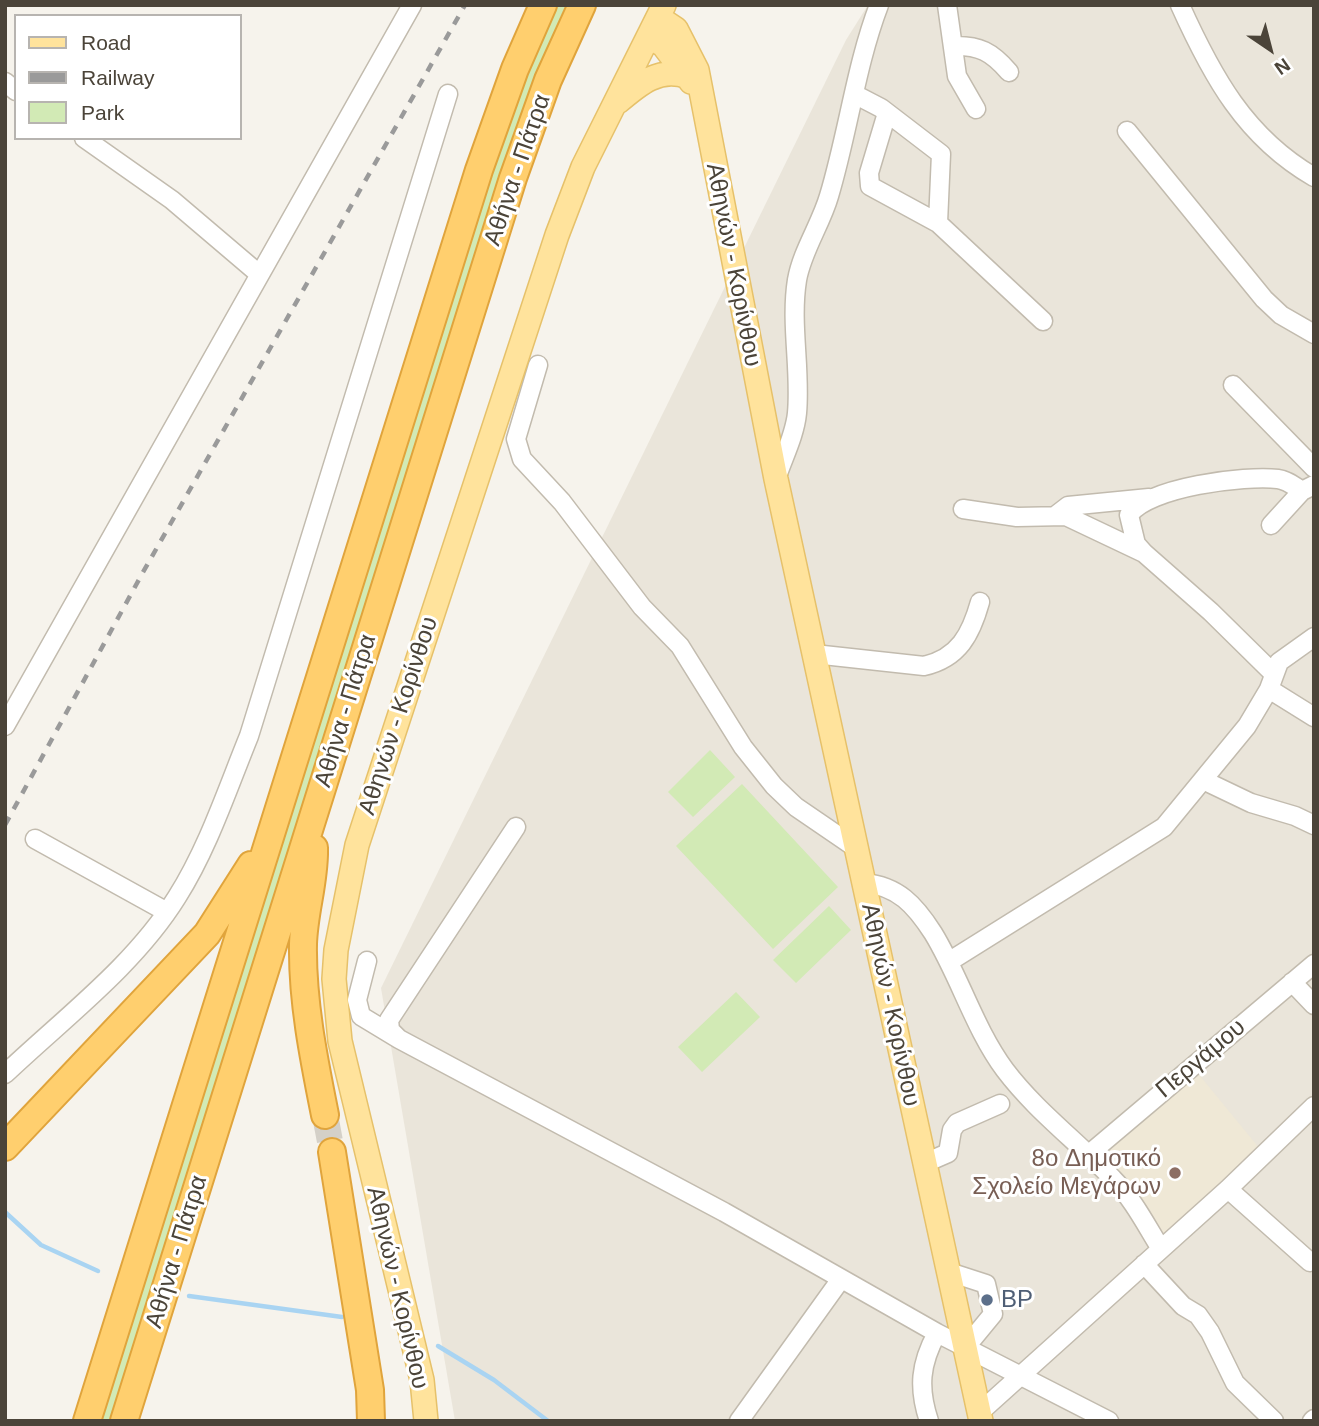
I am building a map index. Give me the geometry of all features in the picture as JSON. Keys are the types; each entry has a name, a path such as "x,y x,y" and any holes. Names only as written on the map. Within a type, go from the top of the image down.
{"highway":[{"name":"Αθήνα - Πάτρα","path":"87,1421 483,158 515,69 542,5"},
{"name":"Αθήνα - Πάτρα","path":"124,1421 524,147 548,80 582,5"},
{"path":"314,814 315,865 305,920 304,965 307,1007 324,1115"},
{"path":"5,1147 207,934 272,831"},
{"path":"332,1152 370,1390 371,1421"}],"main road":[{"name":"Αθηνών - Κορίνθου","path":"657,20 663,45 694,86 776,479 980,1417"},
{"name":"Αθηνών - Κορίνθου","path":"426,1421 422,1380 340,1041 334,979 339,924 357,845 545,270 583,167 657,20"},
{"path":"613,106 654,76 677,73 694,86"}],"street":[{"path":"5,726 412,5"},
{"path":"776,479 797,416 798,364 794,314 797,276 826,206 856,95 863,53 879,5"},
{"path":"947,5 957,76 976,108"},
{"path":"1180,5 1210,70 1231,102 1278,155 1314,177"},
{"path":"953,47 968,46 988,51 1009,72"},
{"path":"5,1074 122,965 166,912 192,870 248,736 448,94"},
{"path":"856,95 887,113 941,154 938,223"},
{"path":"887,113 869,173 870,186 938,223 1043,321"},
{"path":"1128,131 1264,299 1281,315 1314,334"},
{"path":"87,140 172,200 259,274"},
{"path":"538,365 516,439 522,459 562,502 642,607 680,646 737,738 774,786 796,807 856,848"},
{"path":"1233,386 1314,468"},
{"path":"1271,525 1308,488 1280,479 1202,484 1156,497 1138,505 1129,516 1136,544 1144,553 1211,612 1272,682 1314,717"},
{"path":"1054,517 1068,506 1156,497"},
{"path":"962,509 1017,517 1066,516 1086,523 1144,553"},
{"path":"814,654 932,664 952,654 964,641 980,602"},
{"path":"950,961 1156,833 1178,814 1248,726 1272,682 1279,662 1314,637"},
{"path":"1205,781 1251,803 1295,816 1314,825"},
{"path":"399,1039 390,1030 389,1020 516,827"},
{"path":"35,839 166,912"},
{"path":"864,883 883,885 912,904 950,961 981,1032 1005,1070 1038,1110 1088,1155 1130,1199 1161,1249"},
{"path":"367,961 357,1000 361,1016 399,1039 724,1212 937,1334 1109,1421"},
{"name":"Περγάμου","path":"1088,1155 1314,964"},
{"path":"1292,982 1314,1005"},
{"path":"925,1163 948,1153 952,1130 957,1123 1000,1104"},
{"path":"980,1417 1022,1375 1228,1189 1314,1106"},
{"path":"1228,1189 1310,1262"},
{"path":"1144,1264 1183,1306 1198,1315 1210,1332 1234,1383 1274,1421"},
{"path":"949,1272 986,1284 993,1314 965,1348"},
{"path":"739,1421 841,1279"},
{"path":"929,1421 921,1376 928,1350 937,1334"}],"shaded area":[{"path":"868,5 1314,5 1314,1421 455,1421 381,988 846,40"},
{"name":"8ο Δημοτικό Σχολείο Μεγάρων","path":"1196,1071 1260,1149 1162,1240 1150,1210 1098,1154"}],"green space":[{"path":"558,5 566,5 535,75 500,175 109,1421 101,1421 492,173 528,73"},
{"path":"710,750 735,777 693,817 668,792"},
{"path":"742,784 838,887 773,949 676,846"},
{"path":"829,906 851,930 796,983 773,960"},
{"path":"736,992 760,1017 702,1072 678,1047"}],"waterway":[{"path":"5,1212 41,1245 98,1271"},
{"path":"189,1296 342,1317"},
{"path":"438,1346 494,1380 548,1421"}],"tunnel":[{"path":"325,1115 332,1152"}],"railway":[{"path":"5,825 142,574 465,5"}],"place":[{"name":"8ο Δημοτικό Σχολείο Μεγάρων","path":"1175,1173"},
{"name":"BP","path":"987,1300"}]}
